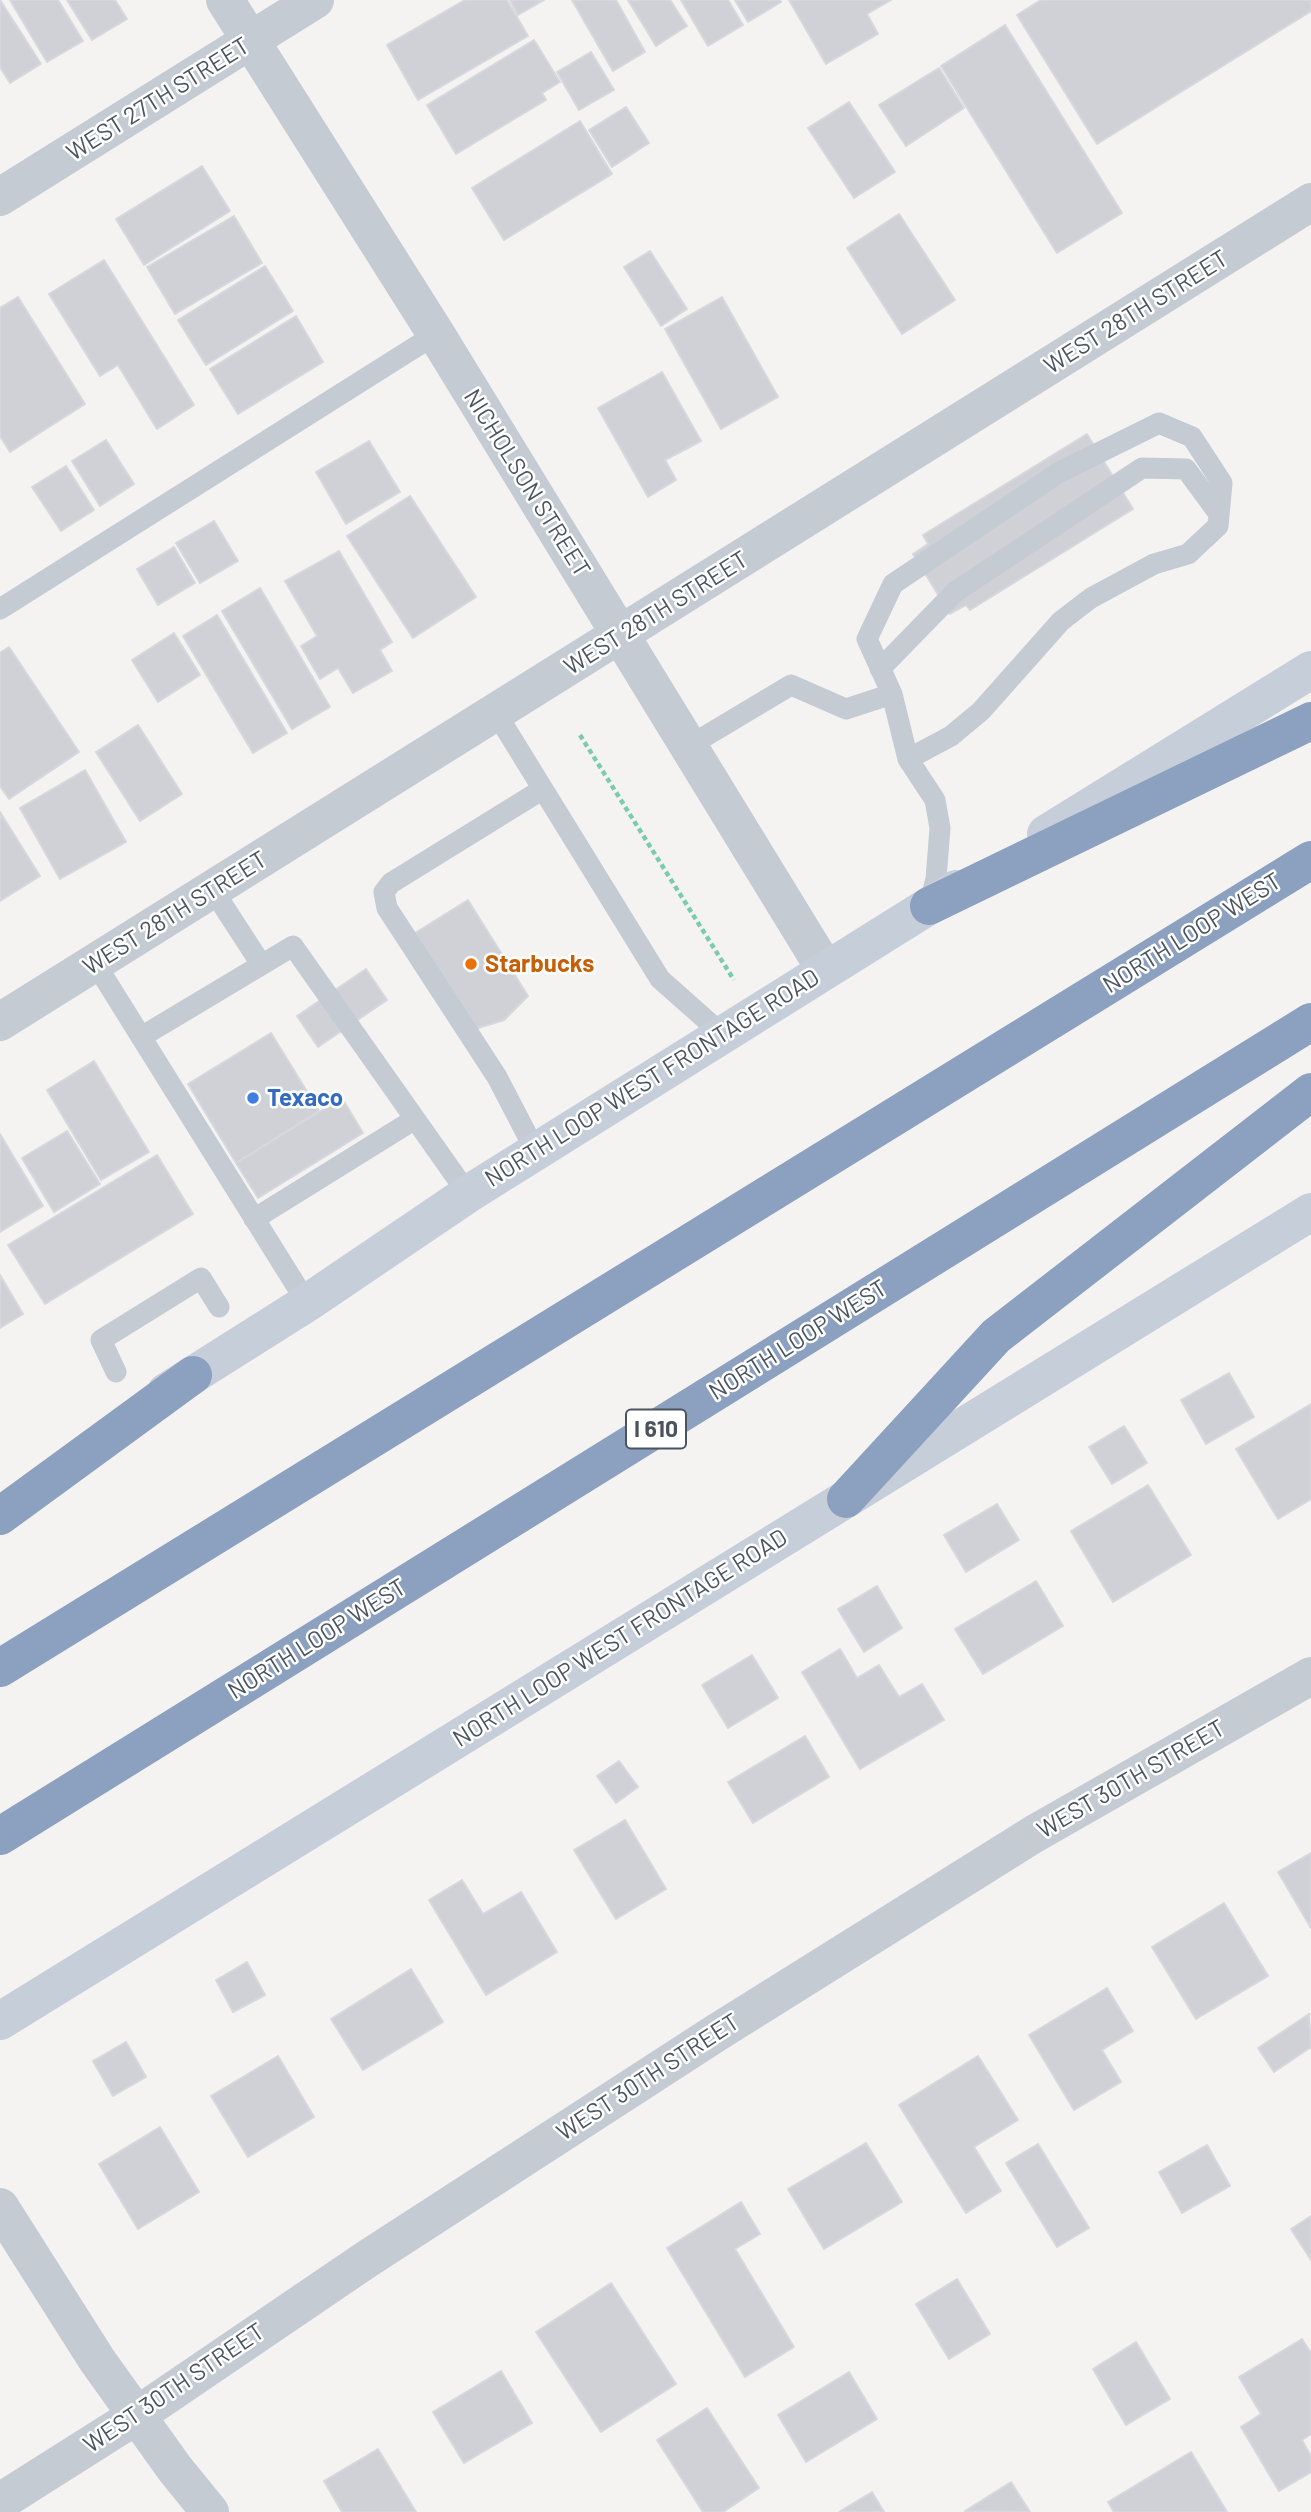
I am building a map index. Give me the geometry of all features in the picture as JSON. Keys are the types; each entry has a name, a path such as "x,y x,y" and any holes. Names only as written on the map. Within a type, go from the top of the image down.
{"highway":[{"path":"929,906 1311,721"},
{"name":"NORTH LOOP WEST","path":"0,1668 1311,860"},
{"name":"NORTH LOOP WEST","path":"0,1836 1311,1022"},
{"path":"846,1499 996,1336 1311,1092"},
{"path":"0,1516 193,1375"}],"main road":[{"name":"NORTH LOOP WEST FRONTAGE ROAD","path":"0,1494 307,1303 468,1194 825,969 1311,670"},
{"name":"NORTH LOOP WEST FRONTAGE ROAD","path":"0,2021 1311,1212"}],"street":[{"name":"NICHOLSON STREET","path":"225,0 436,334 825,969"},
{"name":"WEST 27TH STREET","path":"0,197 315,0"},
{"name":"WEST 28TH STREET","path":"0,1022 1311,202"},
{"name":"WEST 30TH STREET","path":"0,2502 136,2416 367,2259 716,2033 1034,1834 1311,1676"},
{"path":"0,2207 97,2360 136,2416 210,2512"}],"lane":[{"path":"0,609 436,334"},
{"path":"908,759 951,736 981,711 1061,621 1091,598 1154,564 1188,554 1218,526 1222,483 1192,437 1159,423 1058,473 893,584 867,639 892,694 908,759 935,800 940,828 936,879 929,906"},
{"path":"880,668 955,592 1142,468 1186,469 1219,514"},
{"path":"689,746 791,685 846,709 892,694"},
{"path":"496,713 660,979 722,1034"},
{"path":"536,1152 497,1077 387,908 384,892 391,883 544,789"},
{"path":"213,890 261,964"},
{"path":"141,1037 293,946 468,1194"},
{"path":"95,963 307,1303"},
{"path":"254,1219 415,1119"},
{"path":"116,1372 101,1340 201,1278 219,1307"}],"path":[{"path":"580,735 739,988"}],"building":[{"path":"0,0 41,64 10,83 0,67"},
{"path":"10,0 58,0 83,41 47,62"},
{"path":"67,0 115,0 127,19 92,40"},
{"path":"465,0 507,0 528,36 418,100 387,45"},
{"path":"510,0 544,0 518,15"},
{"path":"572,0 616,0 645,52 613,71"},
{"path":"628,0 670,0 687,26 656,46"},
{"path":"681,0 728,0 743,25 708,46"},
{"path":"735,0 780,0 781,2 748,22"},
{"path":"789,0 891,0 867,14 878,34 826,64"},
{"path":"1041,0 1311,0 1311,11 1097,144 1017,15"},
{"path":"1005,25 1122,213 1057,253 941,66"},
{"path":"534,40 560,82 542,93 546,100 456,154 427,105"},
{"path":"591,52 614,90 579,110 557,72"},
{"path":"939,68 964,108 906,146 879,105"},
{"path":"849,102 895,172 854,198 808,128"},
{"path":"626,107 649,143 612,167 589,130"},
{"path":"580,121 612,174 504,240 472,188"},
{"path":"202,166 230,211 144,265 116,219"},
{"path":"899,214 955,300 902,334 847,248"},
{"path":"234,216 262,263 175,314 147,267"},
{"path":"650,251 687,309 661,326 624,267"},
{"path":"104,260 194,405 157,429 118,365 100,376 49,294"},
{"path":"265,266 293,311 206,365 178,320"},
{"path":"18,297 85,404 10,452 0,436 0,308"},
{"path":"722,297 778,397 721,429 665,329"},
{"path":"296,316 323,362 238,414 210,369"},
{"path":"662,372 701,441 665,460 676,480 648,497 598,408"},
{"path":"1087,434 1133,509 970,610 966,605 950,614 913,554 928,544 923,535"},
{"path":"106,440 134,484 100,506 72,461"},
{"path":"369,441 400,492 346,524 316,472"},
{"path":"66,466 94,510 61,531 32,487"},
{"path":"410,496 476,597 413,638 347,536"},
{"path":"214,521 238,561 200,583 176,543"},
{"path":"174,547 195,583 158,605 137,569"},
{"path":"339,551 392,642 380,650 392,671 353,693 338,668 320,679 301,646 317,636 285,581"},
{"path":"260,588 330,707 292,729 222,611"},
{"path":"217,615 287,733 253,753 183,636"},
{"path":"174,633 200,675 158,702 132,660"},
{"path":"9,647 79,752 9,799 0,786 0,653"},
{"path":"138,725 182,794 140,821 96,752"},
{"path":"85,770 126,842 60,879 20,808"},
{"path":"0,812 40,876 0,901"},
{"name":"Starbucks","path":"468,900 528,996 504,1020 475,1029 415,933"},
{"path":"366,969 387,1000 318,1047 297,1016"},
{"name":"Texaco","path":"271,1033 319,1111 236,1163 188,1084"},
{"path":"94,1061 149,1152 101,1180 47,1090"},
{"name":"Texaco","path":"342,1098 363,1133 258,1198 236,1163"},
{"path":"67,1131 100,1184 54,1212 22,1158"},
{"path":"0,1134 43,1206 0,1232"},
{"path":"157,1155 193,1214 45,1304 8,1245"},
{"path":"0,1275 23,1314 0,1328"},
{"path":"1229,1373 1254,1417 1206,1444 1181,1400"},
{"path":"1311,1404 1311,1499 1278,1519 1236,1449"},
{"path":"1124,1426 1147,1463 1112,1484 1089,1447"},
{"path":"1148,1485 1191,1555 1113,1602 1071,1531"},
{"path":"997,1504 1019,1540 966,1572 944,1535"},
{"path":"1036,1581 1063,1626 983,1674 955,1629"},
{"path":"877,1586 902,1628 864,1652 838,1609"},
{"path":"840,1649 857,1678 879,1665 899,1697 922,1684 944,1720 860,1769 802,1672"},
{"path":"752,1655 778,1698 728,1728 702,1685"},
{"path":"805,1736 829,1777 753,1823 728,1782"},
{"path":"619,1761 638,1787 616,1803 597,1776"},
{"path":"625,1820 666,1889 616,1919 574,1850"},
{"path":"1311,1853 1311,1928 1278,1872"},
{"path":"462,1880 483,1914 521,1892 557,1952 486,1995 429,1900"},
{"path":"1224,1903 1268,1976 1196,2019 1152,1947"},
{"path":"247,1962 265,1995 233,2012 216,1980"},
{"path":"411,1969 443,2022 363,2070 331,2019"},
{"path":"1107,1988 1133,2031 1102,2050 1121,2082 1074,2110 1029,2035"},
{"path":"1309,2014 1311,2047 1274,2072 1258,2048"},
{"path":"126,2042 146,2077 113,2096 93,2061"},
{"path":"278,2056 314,2117 248,2157 211,2096"},
{"path":"978,2056 1018,2120 974,2147 1001,2191 966,2213 899,2105"},
{"path":"160,2127 199,2192 138,2229 99,2164"},
{"path":"866,2143 902,2202 824,2249 788,2189"},
{"path":"1038,2144 1089,2228 1057,2247 1006,2163"},
{"path":"1207,2145 1230,2186 1182,2213 1159,2172"},
{"path":"741,2202 760,2234 735,2249 794,2347 745,2377 667,2248"},
{"path":"1311,2216 1311,2260 1291,2229"},
{"path":"957,2279 990,2334 949,2359 916,2304"},
{"path":"611,2283 676,2384 601,2432 536,2332"},
{"path":"1302,2339 1311,2353 1311,2434 1302,2440 1311,2456 1311,2472 1279,2491 1241,2427 1261,2414 1239,2377"},
{"path":"1136,2342 1170,2399 1126,2425 1093,2369"},
{"path":"501,2371 532,2423 464,2463 433,2412"},
{"path":"849,2372 877,2419 806,2462 778,2415"},
{"path":"707,2408 759,2488 723,2512 703,2512 657,2440"},
{"path":"378,2449 416,2512 342,2512 324,2481"},
{"path":"1191,2452 1227,2512 1114,2512 1108,2502"},
{"path":"1011,2482 1030,2512 965,2511"},
{"path":"872,2492 884,2512 839,2512"}],"place":[{"name":"Starbucks","path":"471,964"},
{"name":"Texaco","path":"253,1098"}]}
